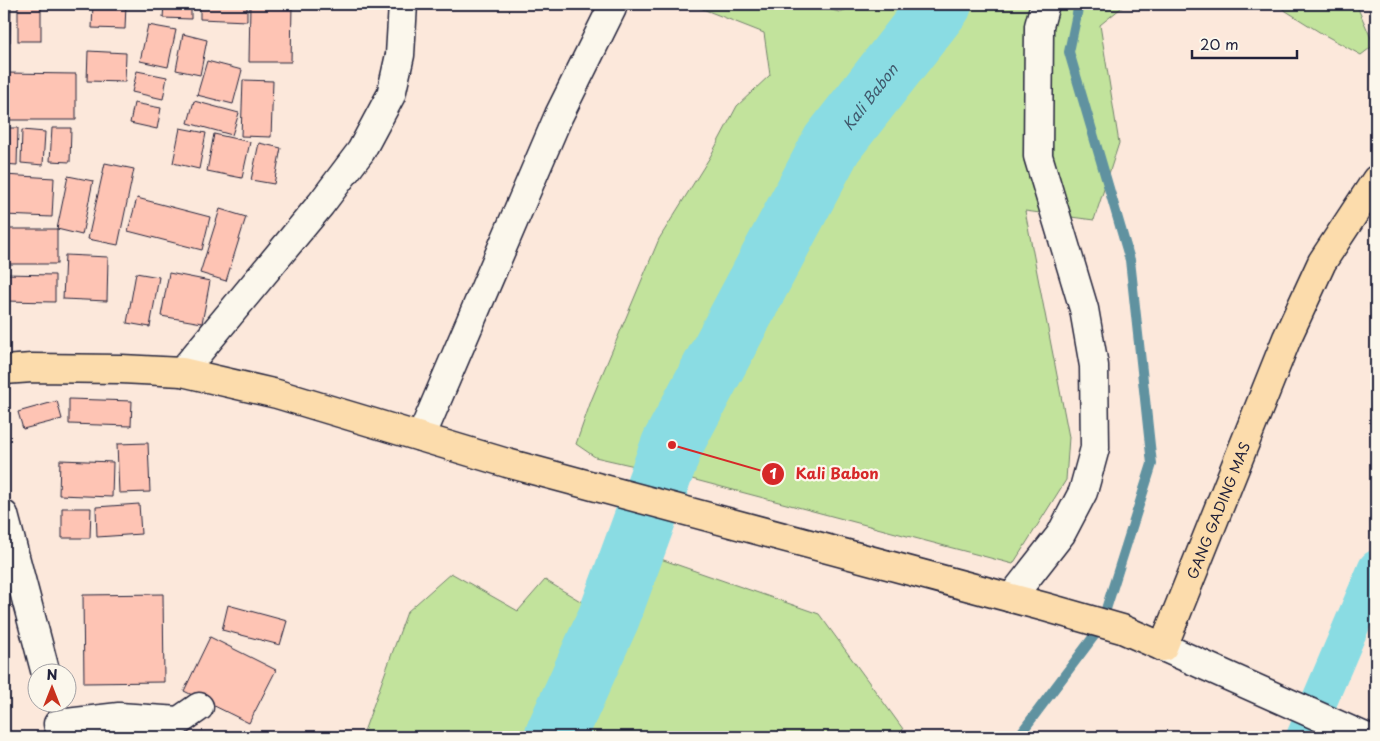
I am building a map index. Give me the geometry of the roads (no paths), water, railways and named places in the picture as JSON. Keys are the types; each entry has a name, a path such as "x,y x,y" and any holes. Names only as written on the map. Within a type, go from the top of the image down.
{"main road":[{"name":"GANG GADING MAS","path":"1163,646 1286,338 1322,262 1376,180"},
{"path":"4,370 32,368 182,372 277,394 507,463 1046,607 1122,629 1163,646"}],"street":[{"path":"182,372 321,204 361,151 390,95 400,55 403,4"},
{"path":"1011,598 1061,534 1083,492 1095,448 1094,366 1084,309 1038,156 1038,26 1045,4"},
{"path":"421,437 559,115 612,8"},
{"path":"4,515 43,664"},
{"path":"1163,646 1365,737"},
{"path":"57,721 120,717 179,721 199,707"}],"waterway":[{"name":"Kali Babon","path":"555,737 609,617 672,445 832,144 941,4"},
{"path":"1018,737 1100,628 1152,464 1130,260 1069,52 1079,4"},
{"path":"1304,737 1376,568"}],"place":[{"name":"Kali Babon","path":"672,445"}]}
